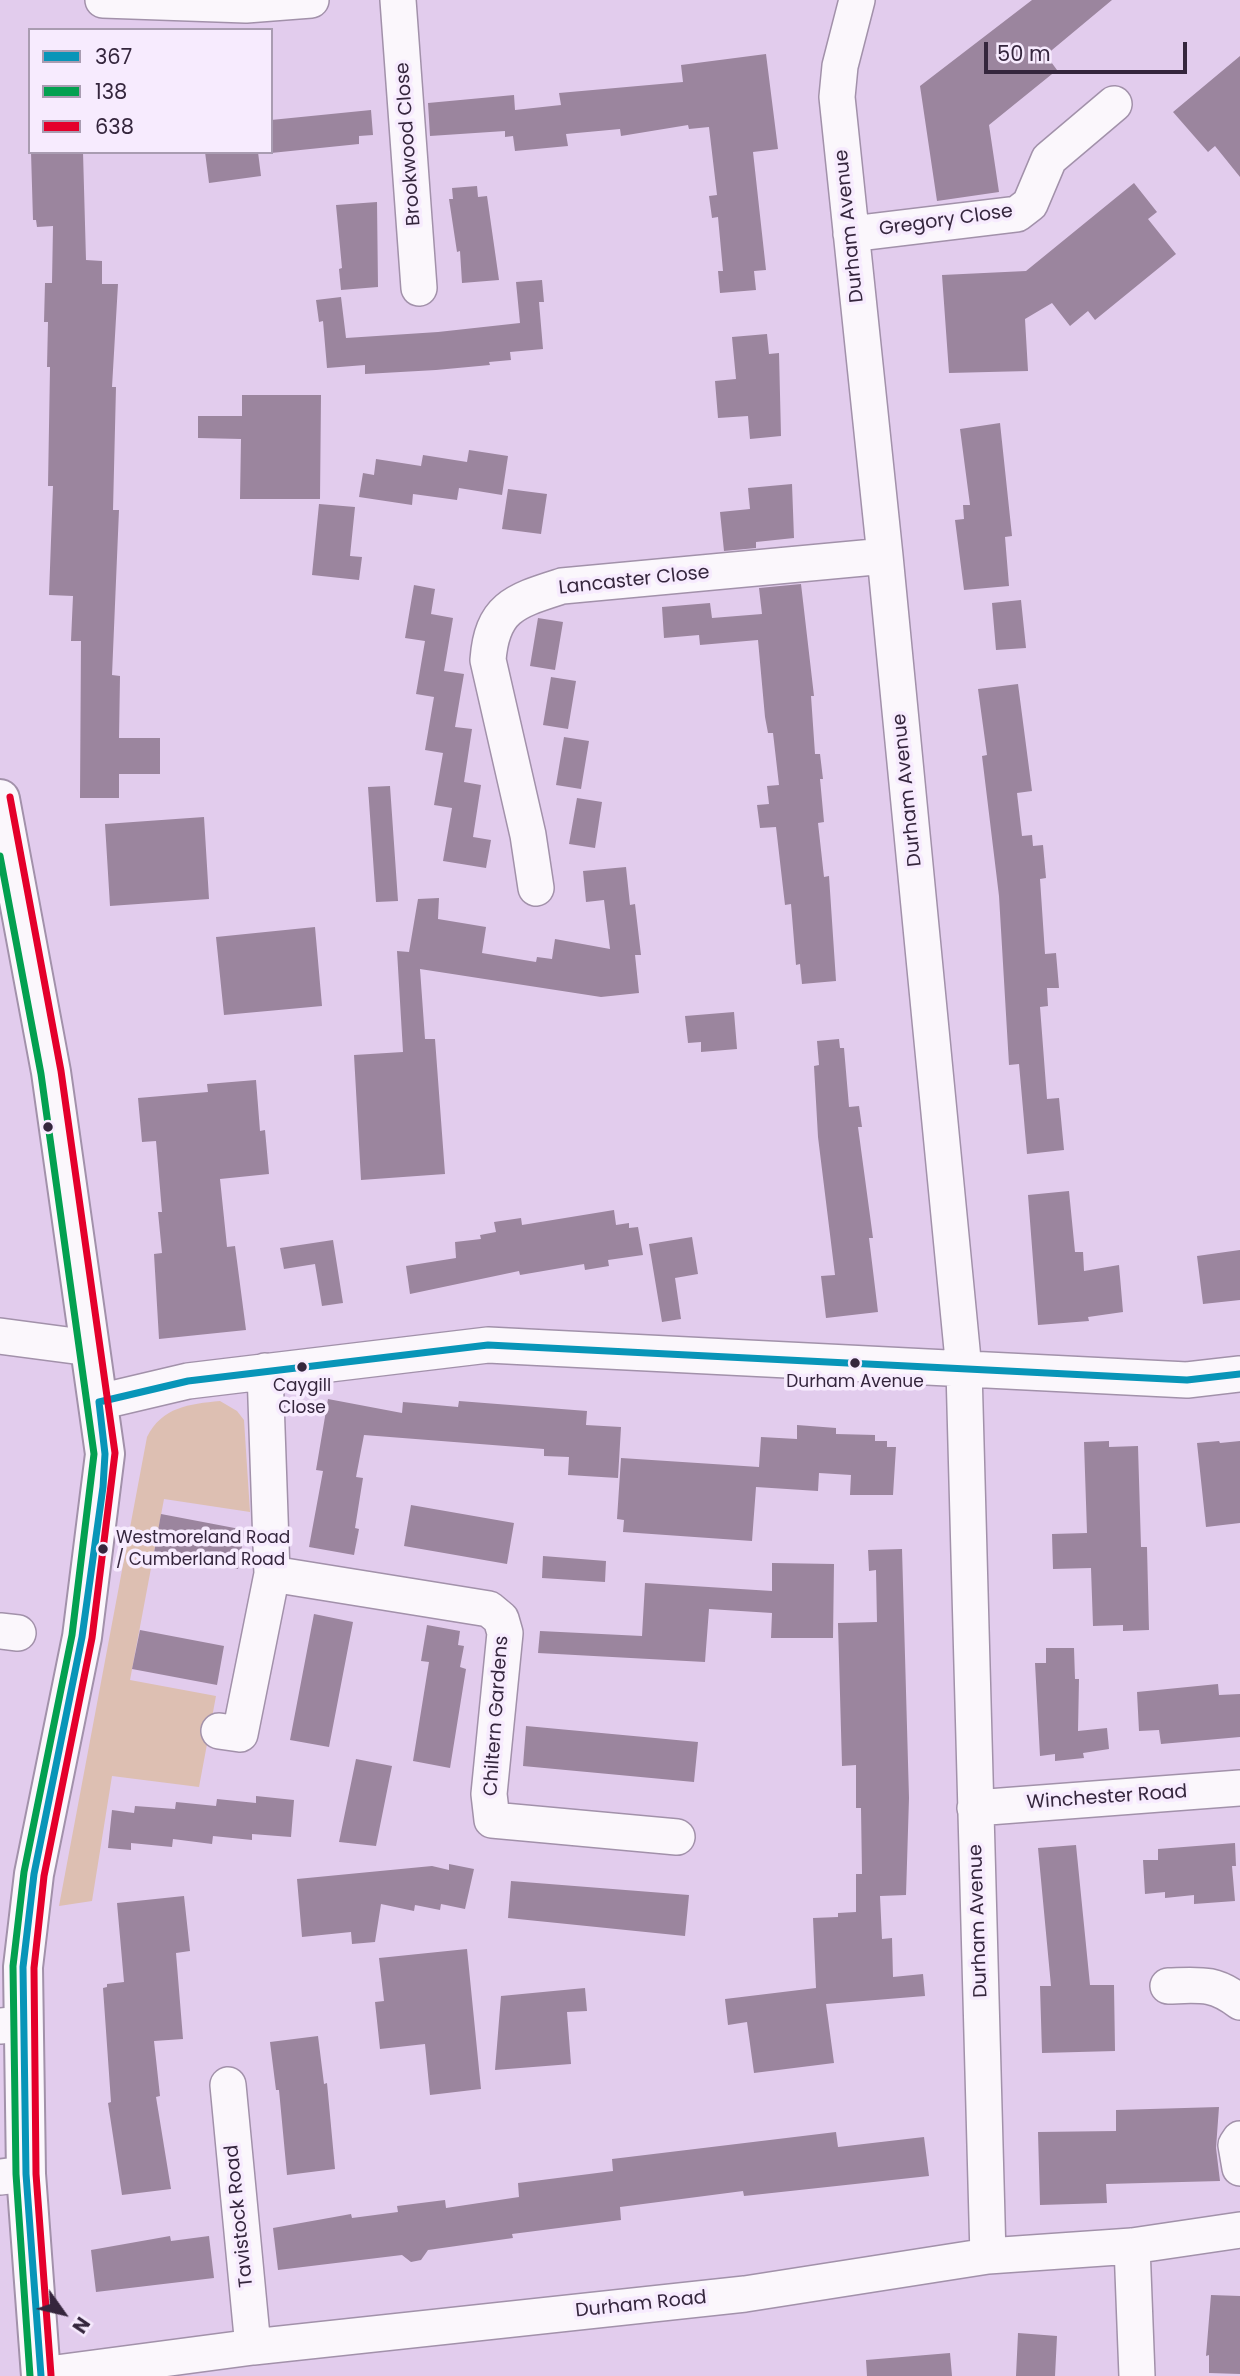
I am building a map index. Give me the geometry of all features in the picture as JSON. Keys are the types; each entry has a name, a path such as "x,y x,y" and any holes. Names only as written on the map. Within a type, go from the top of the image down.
{"main road":[{"path":"0,802 51,1072 105,1454 103,1487 82,1637 34,1874 23,1967 11,2025 13,2176 41,2376"}],"street":[{"path":"103,0 246,5 311,0"},
{"name":"Brookwood Close","path":"398,0 419,288"},
{"name":"Durham Avenue","path":"857,0 837,81 886,556 964,1370 975,1808 986,2090 988,2256"},
{"name":"Gregory Close","path":"851,234 1017,214 1030,204 1049,159 1114,104"},
{"name":"Lancaster Close","path":"536,888 528,835 488,660 490,634 503,612 517,602 562,586 886,556"},
{"path":"0,1336 90,1348"},
{"path":"99,1402 188,1381 488,1345 1187,1380 1240,1374"},
{"path":"219,1731 240,1734 272,1574 265,1371"},
{"name":"Chiltern Gardens","path":"272,1574 489,1609 501,1619 505,1633 489,1794 492,1820 677,1837"},
{"name":"Winchester Road","path":"975,1808 1240,1788"},
{"path":"1168,1986 1208,1985 1223,1989 1240,2002"},
{"name":"Tavistock Road","path":"228,2085 253,2347"},
{"path":"1240,2139 1236,2145 1240,2168"},
{"name":"Durham Road","path":"41,2376 253,2347 744,2294 988,2256 1132,2246 1240,2230"},
{"path":"1132,2246 1136,2376"}],"shaded area":[{"path":"220,1401 237,1411 244,1420 250,1512 164,1499 130,1680 216,1696 199,1787 112,1776 92,1901 59,1906 147,1437 160,1419 169,1413 187,1406"}],"building":[{"path":"1032,0 1112,0 1046,55 1057,70 989,125 999,192 937,201 920,86"},
{"path":"766,54 778,149 753,152 766,270 754,271 756,290 720,293 718,271 723,271 718,217 712,218 709,196 717,195 709,127 689,129 688,125 621,136 620,129 566,134 568,146 515,151 513,136 505,137 505,131 430,136 428,103 514,95 515,110 561,105 559,93 683,82 681,65"},
{"path":"1240,56 1240,177 1215,146 1208,152 1173,112"},
{"path":"371,110 373,135 359,136 359,144 273,153 273,120"},
{"path":"31,154 83,154 86,260 102,261 102,284 118,284 112,387 116,387 113,510 119,510 112,675 120,676 119,738 160,738 160,774 119,774 119,798 80,798 81,641 71,641 73,596 49,595 53,486 48,486 50,367 47,367 48,322 44,322 45,283 52,283 53,226 37,227 36,220 33,220"},
{"path":"205,154 258,154 261,176 209,183"},
{"path":"1134,183 1157,212 1148,219 1176,254 1095,320 1088,311 1070,326 1052,303 1025,319 1028,371 949,373 942,275 1026,271"},
{"path":"477,186 478,197 487,196 499,280 462,283 460,251 457,252 449,199 453,199 452,188"},
{"path":"377,202 378,287 341,290 339,269 342,268 336,205"},
{"path":"542,280 544,302 539,302 543,349 510,352 511,360 489,362 490,365 436,370 365,374 365,365 327,368 323,321 319,322 316,300 341,297 346,338 438,332 520,323 516,282"},
{"path":"767,334 769,354 779,353 781,436 750,439 748,416 718,418 715,381 736,379 732,337"},
{"path":"242,395 321,395 320,499 240,499 241,439 198,438 198,416 242,416"},
{"path":"1000,423 1012,536 1005,537 1009,586 964,590 955,520 964,519 963,505 970,505 960,429"},
{"path":"469,450 508,456 502,495 459,488 457,500 413,494 412,505 359,497 363,473 374,475 376,459 421,466 423,455 467,462"},
{"path":"792,484 794,538 756,542 756,548 724,551 720,512 750,509 748,488"},
{"path":"508,489 547,494 541,534 502,529"},
{"path":"319,504 355,507 350,556 362,557 359,580 312,575"},
{"path":"801,584 814,696 811,696 815,754 820,754 823,779 820,779 824,822 818,823 824,877 829,876 836,981 802,984 800,964 796,965 791,904 785,905 776,827 760,828 757,805 769,804 767,786 779,785 773,733 768,733 765,717 758,640 700,645 699,635 664,638 662,607 710,603 712,618 762,614 759,588"},
{"path":"414,585 435,589 431,614 453,618 444,671 464,674 455,727 472,729 464,782 481,785 473,837 491,840 486,868 443,861 452,808 434,805 443,753 425,750 434,697 416,694 425,641 405,638"},
{"path":"1021,600 1026,648 996,650 992,603"},
{"path":"538,618 563,622 555,670 530,666"},
{"path":"551,677 576,681 568,729 543,725"},
{"path":"1018,684 1032,791 1017,793 1022,836 1032,835 1033,846 1043,845 1046,878 1040,879 1045,954 1056,953 1059,988 1047,988 1048,1006 1040,1007 1047,1099 1059,1098 1064,1150 1027,1154 1019,1064 1009,1065 999,896 982,756 987,755 978,689"},
{"path":"564,737 589,741 581,789 556,785"},
{"path":"390,786 398,901 376,902 368,787"},
{"path":"577,798 602,802 595,848 569,844"},
{"path":"204,817 209,899 110,906 105,824"},
{"path":"626,867 630,905 635,904 641,955 635,955 639,993 601,997 420,969 425,1039 435,1039 445,1174 361,1180 354,1055 403,1052 397,951 409,952 418,899 439,898 438,919 486,927 482,953 536,962 537,957 552,959 555,939 610,949 604,900 586,902 583,871"},
{"path":"315,927 322,1006 224,1015 216,937"},
{"path":"734,1012 737,1049 701,1052 701,1042 688,1043 685,1016"},
{"path":"839,1039 840,1048 844,1048 849,1107 859,1106 862,1127 858,1127 873,1238 869,1238 878,1312 826,1318 821,1276 835,1275 818,1137 814,1066 819,1065 817,1041"},
{"path":"256,1080 260,1131 265,1130 269,1174 220,1179 227,1247 235,1246 246,1330 159,1339 154,1254 162,1253 158,1212 162,1212 156,1141 142,1142 138,1098 208,1092 207,1084"},
{"path":"1069,1191 1075,1252 1083,1252 1084,1271 1119,1265 1123,1312 1088,1317 1089,1321 1038,1325 1028,1195"},
{"path":"614,1210 616,1225 629,1223 629,1228 638,1227 643,1255 608,1260 609,1266 585,1270 584,1264 520,1275 519,1271 410,1294 406,1266 456,1258 455,1242 481,1239 480,1235 496,1232 494,1222 521,1218 522,1225"},
{"path":"692,1237 698,1274 675,1278 681,1319 662,1322 649,1244"},
{"path":"333,1240 343,1303 322,1306 315,1264 284,1269 280,1248"},
{"path":"1240,1250 1240,1300 1203,1304 1197,1256"},
{"path":"328,1399 402,1413 403,1402 458,1407 459,1401 587,1411 586,1425 621,1427 618,1478 568,1475 569,1457 544,1456 544,1449 364,1435 356,1477 363,1478 355,1528 359,1529 354,1555 309,1547 323,1471 316,1470"},
{"path":"797,1425 836,1428 836,1434 875,1435 875,1441 887,1441 887,1447 896,1447 893,1495 850,1495 851,1475 819,1473 818,1491 756,1487 752,1541 623,1532 624,1520 617,1519 621,1458 759,1467 761,1437 797,1439"},
{"path":"1109,1441 1109,1447 1138,1446 1141,1547 1147,1547 1149,1630 1123,1631 1123,1625 1093,1626 1091,1568 1053,1569 1052,1534 1087,1533 1084,1442"},
{"path":"1240,1441 1240,1523 1206,1527 1197,1443"},
{"path":"411,1505 514,1523 507,1564 404,1546"},
{"path":"161,1514 245,1530 238,1569 154,1553"},
{"path":"902,1549 909,1798 906,1895 880,1896 882,1939 892,1938 893,1977 923,1974 925,1996 826,2004 834,2063 754,2073 747,2022 728,2025 725,1999 816,1988 813,1918 838,1917 838,1913 856,1912 856,1874 862,1874 861,1808 856,1808 856,1765 842,1766 838,1623 877,1622 876,1570 869,1571 868,1550"},
{"path":"543,1556 606,1561 605,1582 542,1578"},
{"path":"772,1563 834,1564 833,1638 771,1638 772,1613 709,1609 705,1662 538,1653 540,1631 642,1636 645,1583 772,1591"},
{"path":"314,1614 353,1622 329,1747 290,1740"},
{"path":"427,1625 460,1631 458,1645 464,1646 460,1667 466,1669 450,1768 413,1761 429,1662 421,1661"},
{"path":"140,1630 224,1646 217,1685 132,1669"},
{"path":"1046,1648 1074,1648 1075,1679 1079,1679 1078,1731 1107,1728 1109,1749 1083,1753 1084,1758 1055,1761 1055,1754 1040,1756 1035,1663 1046,1663"},
{"path":"1218,1684 1219,1695 1240,1694 1240,1737 1161,1744 1159,1730 1139,1731 1137,1692"},
{"path":"526,1726 698,1742 694,1782 523,1766"},
{"path":"356,1759 392,1766 376,1846 339,1842"},
{"path":"256,1796 294,1800 291,1837 252,1834 252,1840 213,1836 212,1844 173,1839 172,1847 131,1843 131,1850 108,1848 112,1810 134,1813 135,1806 175,1809 176,1802 216,1806 217,1799 256,1803"},
{"path":"1235,1843 1236,1866 1232,1866 1235,1901 1194,1904 1194,1895 1165,1898 1165,1892 1145,1894 1143,1860 1158,1860 1158,1849"},
{"path":"1076,1845 1090,1985 1114,1985 1115,2051 1042,2053 1040,1986 1051,1986 1038,1848"},
{"path":"449,1864 474,1869 465,1909 441,1904 440,1910 415,1905 414,1911 381,1904 375,1942 352,1944 351,1932 302,1937 297,1879 432,1866 449,1870"},
{"path":"511,1881 689,1895 685,1936 508,1918"},
{"path":"184,1896 190,1951 176,1953 183,2039 154,2041 160,2096 156,2097 171,2189 122,2195 108,2103 111,2102 103,1988 107,1987 107,1984 124,1982 117,1903"},
{"path":"467,1949 481,2089 430,2095 425,2044 380,2049 375,2002 384,2001 379,1958"},
{"path":"585,1988 587,2011 567,2012 571,2064 495,2070 501,1996"},
{"path":"318,2036 324,2084 327,2083 335,2169 287,2175 279,2090 276,2090 270,2042"},
{"path":"1219,2107 1216,2148 1220,2181 1106,2184 1107,2203 1040,2205 1038,2132 1116,2131 1116,2110"},
{"path":"836,2132 838,2147 924,2137 929,2176 744,2196 743,2191 620,2207 621,2220 512,2234 513,2238 428,2250 421,2260 411,2262 402,2255 278,2270 273,2228 351,2214 352,2218 398,2212 397,2206 445,2200 446,2208 519,2197 518,2183 613,2171 612,2159"},
{"path":"170,2236 171,2241 209,2236 214,2278 96,2292 91,2250"},
{"path":"1211,2295 1240,2296 1240,2374 1209,2373 1209,2355 1206,2356"},
{"path":"1018,2333 1057,2336 1055,2376 1016,2376"},
{"path":"950,2353 952,2376 867,2376 866,2360"}],"transit line":[{"name":"638","path":"10,797 61,1071 115,1453 92,1638 44,1876 34,1968 36,2174 51,2375"},
{"name":"138","path":"0,856 41,1074 94,1454 72,1635 24,1872 13,1966 16,2174 30,2376"},
{"name":"367","path":"99,1402 188,1381 488,1345 1187,1380 1240,1374"},
{"name":"367","path":"41,2376 26,2174 23,1967 34,1874 82,1637 103,1487 105,1454 99,1402"}],"place":[{"name":"Durham Avenue","path":"855,1363"},
{"name":"Caygill Close","path":"302,1367"},
{"name":"Westmoreland Road / Cumberland Road","path":"103,1549"}]}
